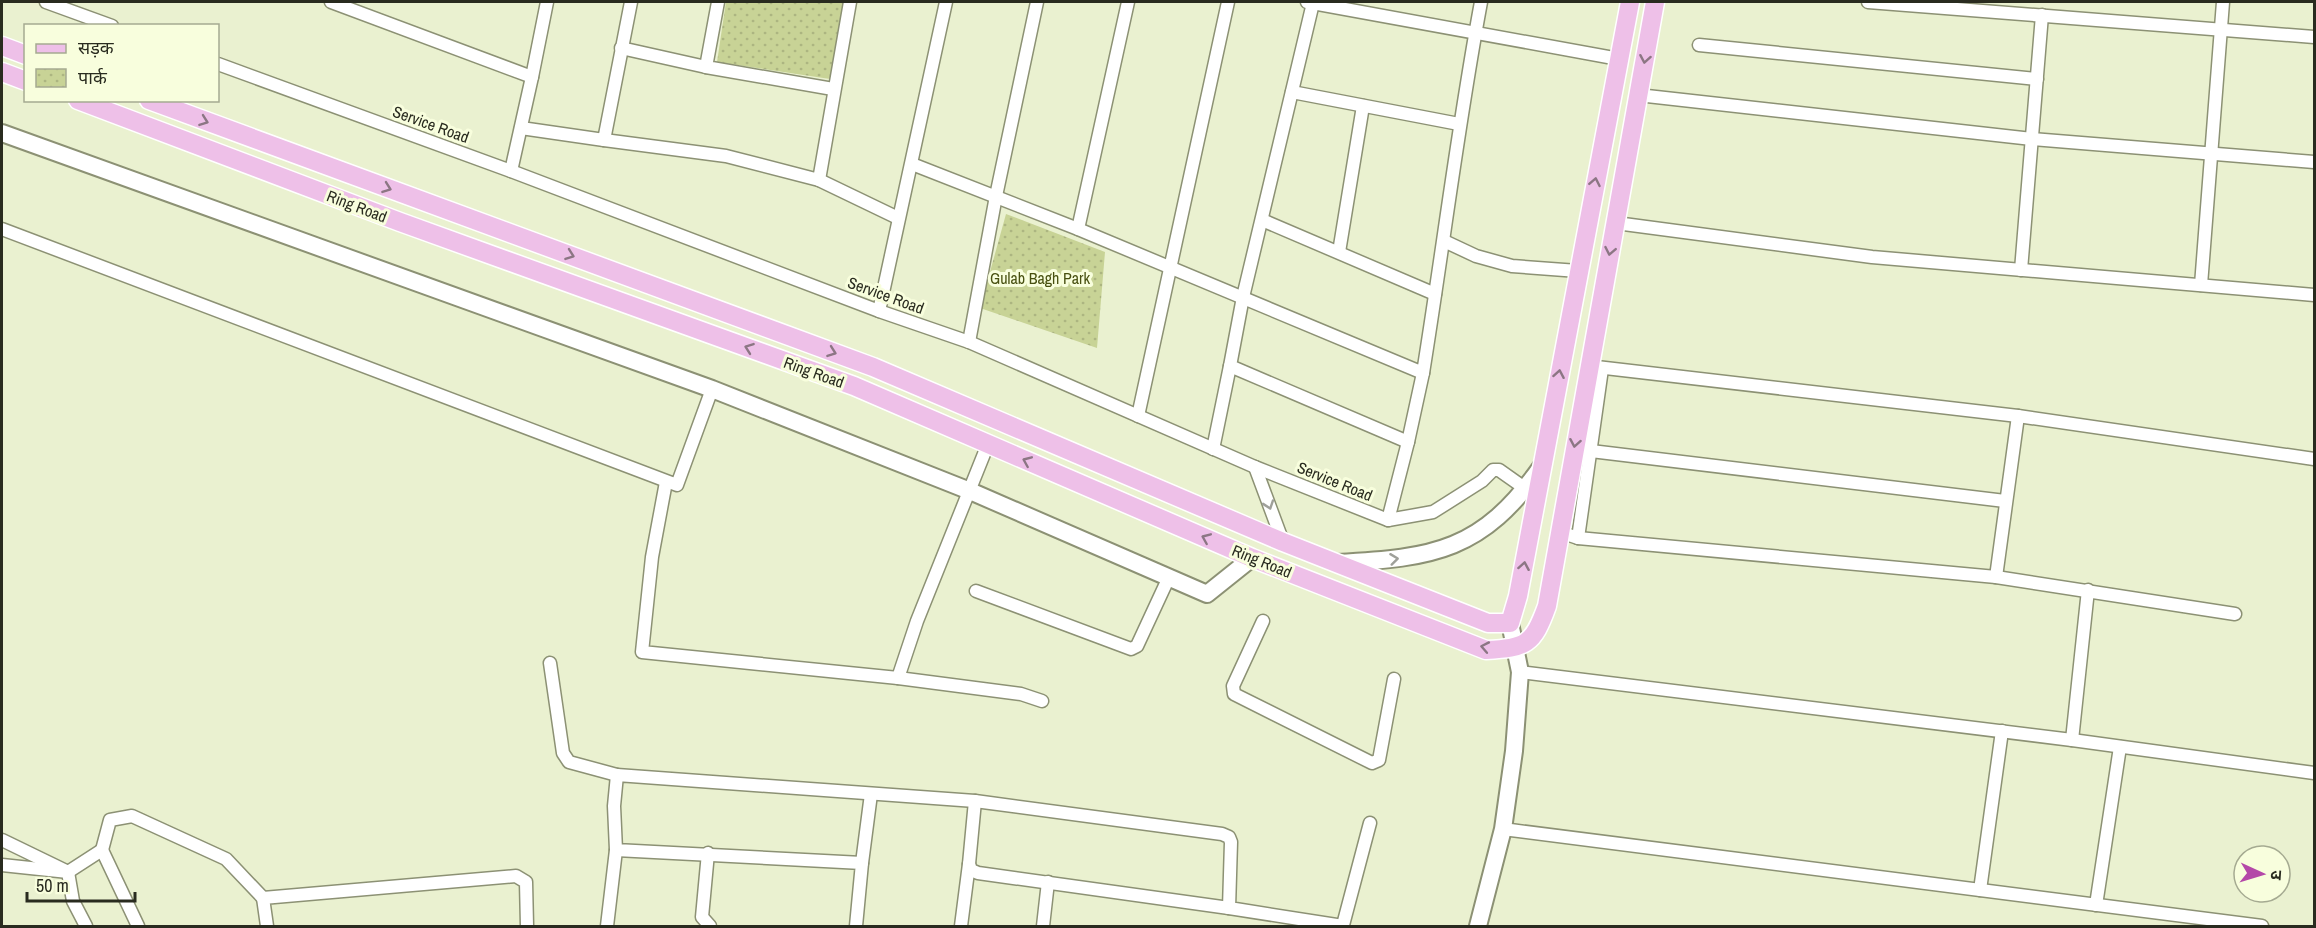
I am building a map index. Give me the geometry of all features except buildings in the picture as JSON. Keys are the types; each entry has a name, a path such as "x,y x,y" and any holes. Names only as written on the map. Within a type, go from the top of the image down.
{"main road":[{"path":"1510,623 1518,596 1630,2"},
{"path":"1517,649 1538,632 1547,606 1560,532 1595,368 1616,223 1655,2"},
{"path":"2,46 24,54"},
{"path":"2,72 24,80"},
{"name":"Ring Road","path":"83,102 400,222 854,386 1252,558 1486,650 1517,649"},
{"name":"Ring Road","path":"154,102 873,367 1283,542 1488,623 1510,623"}],"street":[{"path":"46,2 106,24"},
{"path":"331,2 532,77"},
{"path":"511,171 548,2"},
{"path":"603,140 631,2"},
{"path":"706,67 717,2"},
{"path":"819,180 833,89 850,2"},
{"path":"879,311 946,2"},
{"path":"969,342 996,196 1037,2"},
{"path":"1078,229 1128,2"},
{"path":"1138,416 1228,2"},
{"path":"1213,449 1243,297 1292,92 1309,2 1475,34 1619,58"},
{"path":"1481,2 1459,124 1444,241 1423,373 1388,520 1432,512 1482,481 1493,470 1499,471 1526,489"},
{"path":"1869,2 2314,37"},
{"path":"2201,285 2209,152 2223,2"},
{"path":"2021,270 2042,15"},
{"path":"1699,45 2037,79"},
{"path":"621,48 706,67 833,89"},
{"name":"Service Road","path":"219,64 511,171 879,311 969,342 1255,467 1388,520"},
{"path":"1292,92 1459,124"},
{"path":"1638,95 2032,139 2314,162"},
{"path":"1339,252 1363,106"},
{"path":"521,128 726,156 819,180 898,218"},
{"path":"2,133 712,389 970,491 1207,594 1252,558"},
{"path":"912,164 1078,229 1423,373"},
{"path":"1262,219 1435,294"},
{"path":"1616,223 1872,257 2314,295"},
{"path":"2,229 677,485 712,389"},
{"path":"1444,241 1476,256 1512,266 1578,271"},
{"path":"1230,366 1408,442"},
{"path":"1578,538 1591,452 1595,368 2018,416 2314,459"},
{"path":"1996,577 2018,416"},
{"path":"898,678 917,621 988,444"},
{"path":"1591,452 2005,501"},
{"path":"1255,467 1283,542"},
{"path":"1336,563 1388,560 1430,554 1465,541 1492,524 1526,489 1541,467"},
{"path":"666,482 652,557 642,652 898,678 1021,694 1042,700"},
{"path":"1560,532 1578,538 1996,577 2235,614"},
{"path":"976,591 1131,649 1137,646 1169,577"},
{"path":"2072,740 2088,590"},
{"path":"1263,621 1233,686 1234,694 1371,763 1379,760 1394,679"},
{"path":"1478,927 1503,829 1520,672 1510,623"},
{"path":"550,663 563,753 569,762 617,775 975,801 1222,834 1229,837 1231,842 1229,908"},
{"path":"1520,672 2072,740 2314,773"},
{"path":"1980,890 2001,732"},
{"path":"2096,905 2120,747"},
{"path":"607,927 616,850 614,806 617,775"},
{"path":"856,927 871,794"},
{"path":"961,927 975,801"},
{"path":"138,927 102,850 110,820 132,816 226,859 263,898 267,927"},
{"path":"969,864 971,870 978,873 1343,926 1370,823"},
{"path":"1503,829 2262,927"},
{"path":"2,840 68,872"},
{"path":"2,865 68,872 102,850"},
{"path":"616,850 708,853 862,863"},
{"path":"708,853 702,917 710,927"},
{"path":"68,872 74,901 86,927"},
{"path":"263,898 516,876 526,882 527,927"},
{"path":"1043,927 1048,882"}],"green space":[{"path":"726,2 844,2 830,79 717,62"},
{"name":"Gulab Bagh Park","path":"1006,214 1105,252 1097,348 980,308"}]}
